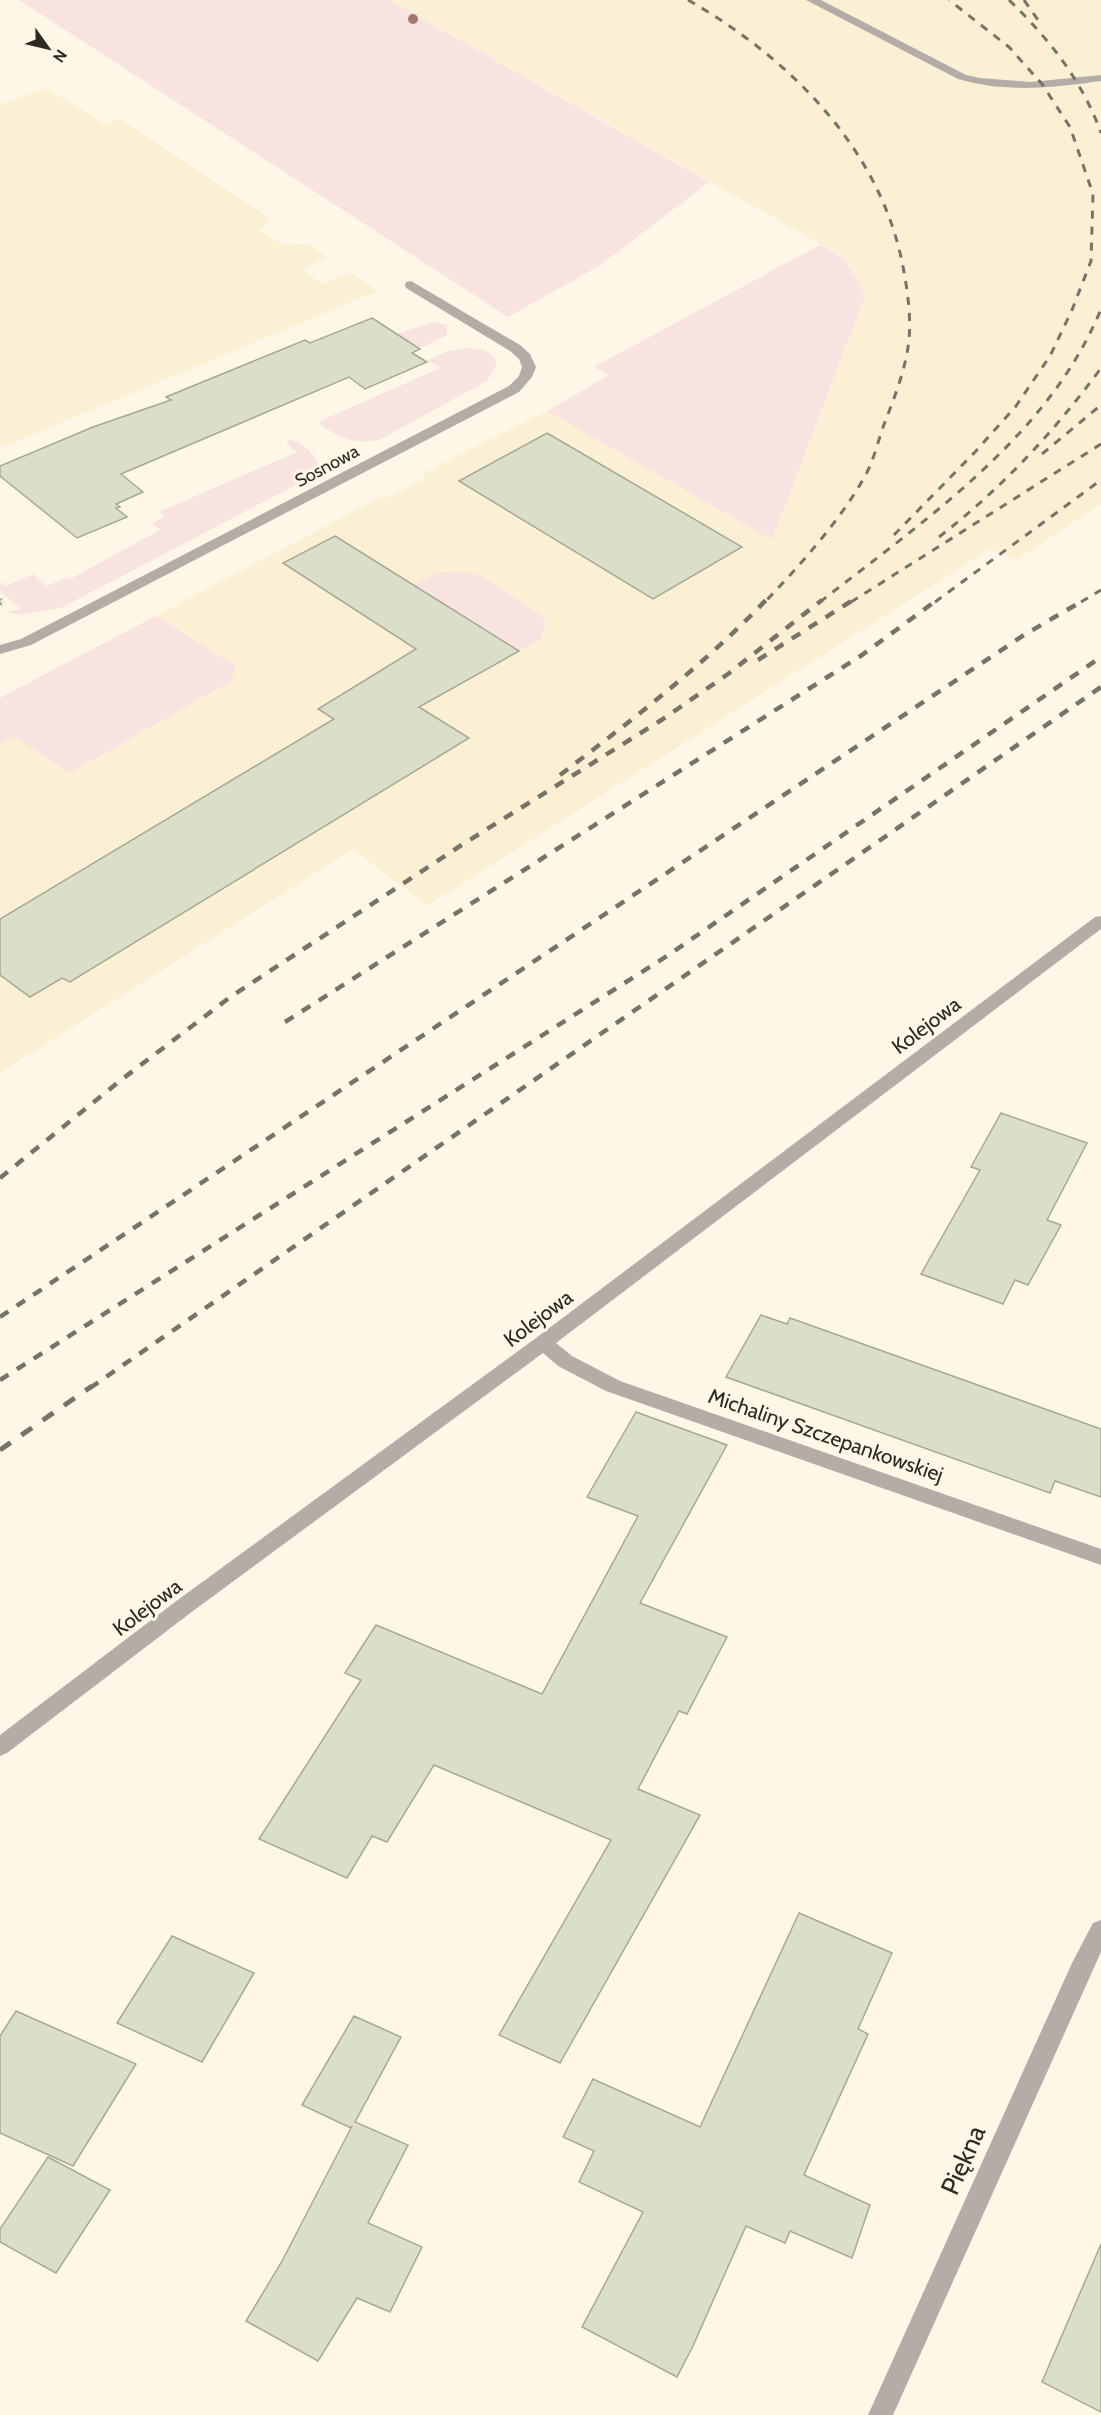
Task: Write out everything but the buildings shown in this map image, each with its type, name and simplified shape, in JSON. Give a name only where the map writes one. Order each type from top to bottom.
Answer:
[{"type":"street","points":[[812,0],[974,81],[1015,86],[1101,78]]},
{"type":"street","name":"Sosnowa","points":[[0,650],[27,642],[284,509],[514,388],[525,377],[529,367],[525,357],[514,348],[411,285]]},
{"type":"street","name":"Kolejowa","points":[[0,1747],[182,1608],[543,1344],[1101,921]]},
{"type":"street","name":"Michaliny Szczepankowskiej","points":[[543,1344],[565,1361],[613,1386],[1101,1557]]},
{"type":"street","name":"Piękna","points":[[880,2415],[1080,1970],[1101,1930]]},
{"type":"shaded area","points":[[19,0],[389,0],[709,182],[599,266],[508,317]]},
{"type":"shaded area","points":[[389,0],[1101,0],[1101,504],[1017,560],[990,549],[427,906],[353,849],[0,1073],[0,698],[381,497],[390,497],[426,478],[422,474],[547,411],[772,540],[865,296],[845,258]]},
{"type":"shaded area","points":[[47,88],[105,124],[120,119],[269,218],[260,231],[283,245],[309,244],[327,257],[302,269],[322,284],[351,273],[378,291],[0,448],[0,104]]},
{"type":"shaded area","points":[[820,245],[845,259],[865,296],[772,540],[547,411],[609,375],[594,367]]},
{"type":"shaded area","points":[[433,322],[447,325],[447,335],[419,349],[397,334]]},
{"type":"shaded area","points":[[467,348],[485,351],[495,359],[497,363],[487,381],[379,440],[346,439],[318,422],[440,368],[428,360],[446,352]]},
{"type":"shaded area","points":[[289,440],[304,446],[318,462],[320,467],[311,477],[61,608],[21,615],[7,612],[21,609],[0,591],[0,582],[5,586],[33,574],[47,586],[72,578],[160,530],[152,523],[164,517],[159,512],[297,452],[287,443]]},
{"type":"shaded area","points":[[456,571],[481,576],[541,616],[546,623],[540,640],[519,651],[414,585],[438,573]]},
{"type":"shaded area","points":[[156,616],[236,666],[231,681],[70,773],[14,737],[0,745],[0,698]]},
{"type":"railway","points":[[688,0],[762,50],[796,80],[827,113],[854,148],[876,187],[893,228],[908,297],[910,332],[905,361],[867,471],[831,527],[765,602]]},
{"type":"railway","points":[[894,535],[976,451],[1016,406],[1050,356],[1072,310],[1091,261],[1093,194],[1070,127],[1042,84],[1009,47],[949,0]]},
{"type":"railway","points":[[1009,0],[1038,30],[1063,61],[1084,95],[1101,133]]},
{"type":"railway","points":[[1024,0],[1038,20]]},
{"type":"railway","points":[[820,602],[941,507],[1017,436],[1050,397],[1078,355],[1101,309]]},
{"type":"railway","points":[[939,537],[1006,479],[1065,415],[1101,368]]},
{"type":"railway","points":[[1042,454],[1101,405]]},
{"type":"railway","points":[[851,602],[1101,444]]},
{"type":"railway","points":[[935,602],[1101,480]]},
{"type":"railway","points":[[1081,602],[1101,590]]},
{"type":"railway","points":[[560,775],[693,669],[766,600]]},
{"type":"railway","points":[[0,1178],[121,1080],[229,998],[460,846],[663,719],[728,674],[822,600]]},
{"type":"railway","points":[[758,660],[853,600]]},
{"type":"railway","points":[[285,1022],[862,655],[937,600]]},
{"type":"railway","points":[[0,1317],[1024,635],[1084,600]]},
{"type":"railway","points":[[0,1380],[667,956],[1101,657]]},
{"type":"railway","points":[[90,1388],[1101,687]]},
{"type":"railway","points":[[0,1450],[92,1386]]}]
